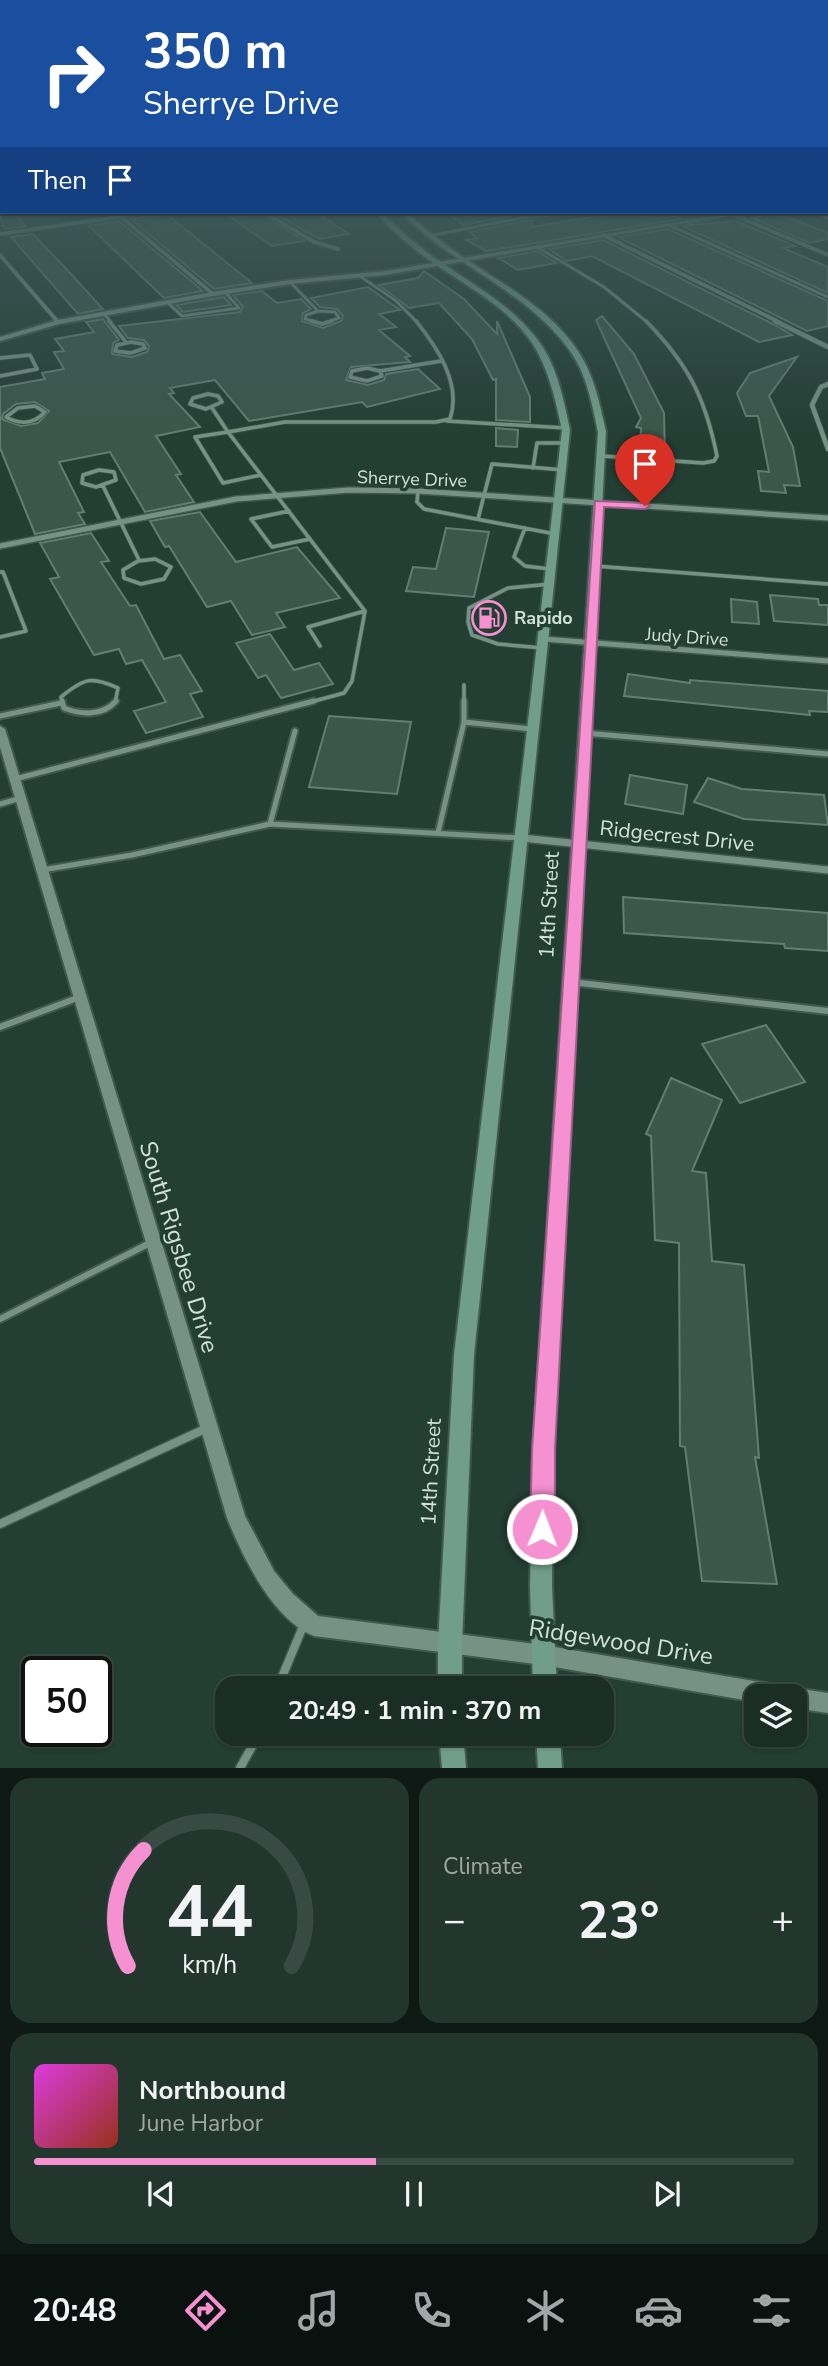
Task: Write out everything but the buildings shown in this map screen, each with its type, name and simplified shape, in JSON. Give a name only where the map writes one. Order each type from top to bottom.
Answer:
[{"type":"main road","name":"14th Street","points":[[450,1676],[464,1355],[566,443],[566,428],[555,378],[530,335],[495,301],[456,274]]},
{"type":"main road","name":"14th Street","points":[[486,274],[535,307],[575,352],[598,407],[602,456],[543,1450],[544,1676]]},
{"type":"main road","points":[[453,1746],[454,1768]]},
{"type":"main road","points":[[549,1746],[550,1768]]},
{"type":"street","points":[[17,274],[58,322]]},
{"type":"street","points":[[189,274],[213,294]]},
{"type":"street","points":[[0,339],[58,322],[213,294],[290,282],[383,274]]},
{"type":"street","points":[[680,274],[828,347]]},
{"type":"street","points":[[828,384],[821,387],[812,405],[828,450]]},
{"type":"street","name":"Sherrye Drive","points":[[0,546],[120,521],[276,494],[349,490],[418,491],[828,518]]},
{"type":"street","name":"Judy Drive","points":[[544,644],[591,644],[828,661]]},
{"type":"street","name":"South Rigsbee Drive","points":[[0,729],[236,1518],[260,1570],[285,1604],[314,1626],[450,1644]]},
{"type":"street","name":"Ridgecrest Drive","points":[[522,838],[828,870]]},
{"type":"street","name":"Ridgewood Drive","points":[[450,1644],[543,1655],[744,1689]]},
{"type":"street","points":[[807,1700],[828,1703]]},
{"type":"lane","points":[[585,274],[621,298],[658,332],[695,381],[709,418],[717,456],[713,461],[703,463],[602,456]]},
{"type":"lane","points":[[776,274],[828,297]]},
{"type":"lane","points":[[361,277],[407,311],[441,361],[456,390],[455,412],[450,419],[444,421]]},
{"type":"lane","points":[[290,282],[318,311],[335,312],[339,318],[321,324],[305,319],[306,315],[318,311]]},
{"type":"lane","points":[[167,303],[182,316],[239,308],[225,292]]},
{"type":"lane","points":[[104,314],[126,342],[139,343],[145,348],[131,354],[114,351],[117,345],[126,342]]},
{"type":"lane","points":[[0,358],[30,355],[37,369],[0,376]]},
{"type":"lane","points":[[380,371],[380,378],[372,381],[356,380],[349,375],[361,368],[380,371],[441,361]]},
{"type":"lane","points":[[203,395],[221,398],[220,405],[212,408],[196,408],[189,402],[203,395]]},
{"type":"lane","points":[[0,418],[6,417],[18,422],[31,421],[42,417],[45,412],[40,407],[23,407],[13,410],[6,417]]},
{"type":"lane","points":[[15,779],[344,693],[352,681],[365,611],[212,408]]},
{"type":"lane","points":[[261,475],[223,483],[194,438],[285,422],[444,421],[566,428]]},
{"type":"lane","points":[[533,468],[537,443],[566,443]]},
{"type":"lane","points":[[478,519],[492,464],[564,470]]},
{"type":"lane","points":[[99,470],[116,474],[116,480],[103,486],[85,485],[80,478],[99,470]]},
{"type":"lane","points":[[103,486],[139,560]]},
{"type":"lane","points":[[418,491],[417,502],[424,509],[556,534]]},
{"type":"lane","points":[[289,511],[251,519],[272,547],[310,539]]},
{"type":"lane","points":[[525,528],[514,557],[525,566],[553,569]]},
{"type":"lane","points":[[139,560],[163,560],[168,563],[171,571],[157,582],[141,584],[128,581],[123,570],[139,560]]},
{"type":"lane","points":[[595,566],[828,584]]},
{"type":"lane","points":[[0,572],[3,572],[26,631],[0,637]]},
{"type":"lane","points":[[544,644],[500,646],[472,635],[467,622],[470,608],[499,590],[517,583],[551,584]]},
{"type":"lane","points":[[320,646],[308,627],[365,611]]},
{"type":"lane","points":[[88,680],[113,684],[120,693],[106,709],[88,714],[70,711],[61,703],[61,697],[71,686],[88,680]]},
{"type":"lane","points":[[438,833],[464,722],[464,685]]},
{"type":"lane","points":[[0,716],[61,703]]},
{"type":"lane","points":[[464,722],[534,729]]},
{"type":"lane","points":[[270,824],[295,732]]},
{"type":"lane","points":[[585,733],[828,754]]},
{"type":"lane","points":[[0,804],[21,798]]},
{"type":"lane","points":[[42,870],[132,855],[270,824],[522,838]]},
{"type":"lane","points":[[571,982],[828,1011]]},
{"type":"lane","points":[[0,1027],[80,997]]},
{"type":"lane","points":[[0,1319],[154,1242]]},
{"type":"lane","points":[[0,1524],[210,1426]]},
{"type":"lane","points":[[282,1676],[306,1619]]},
{"type":"lane","points":[[240,1768],[252,1746]]},
{"type":"place","name":"Rapido","points":[[489,618]]},
{"type":"route","points":[[542,1529],[543,1450],[599,503],[645,506]]}]
